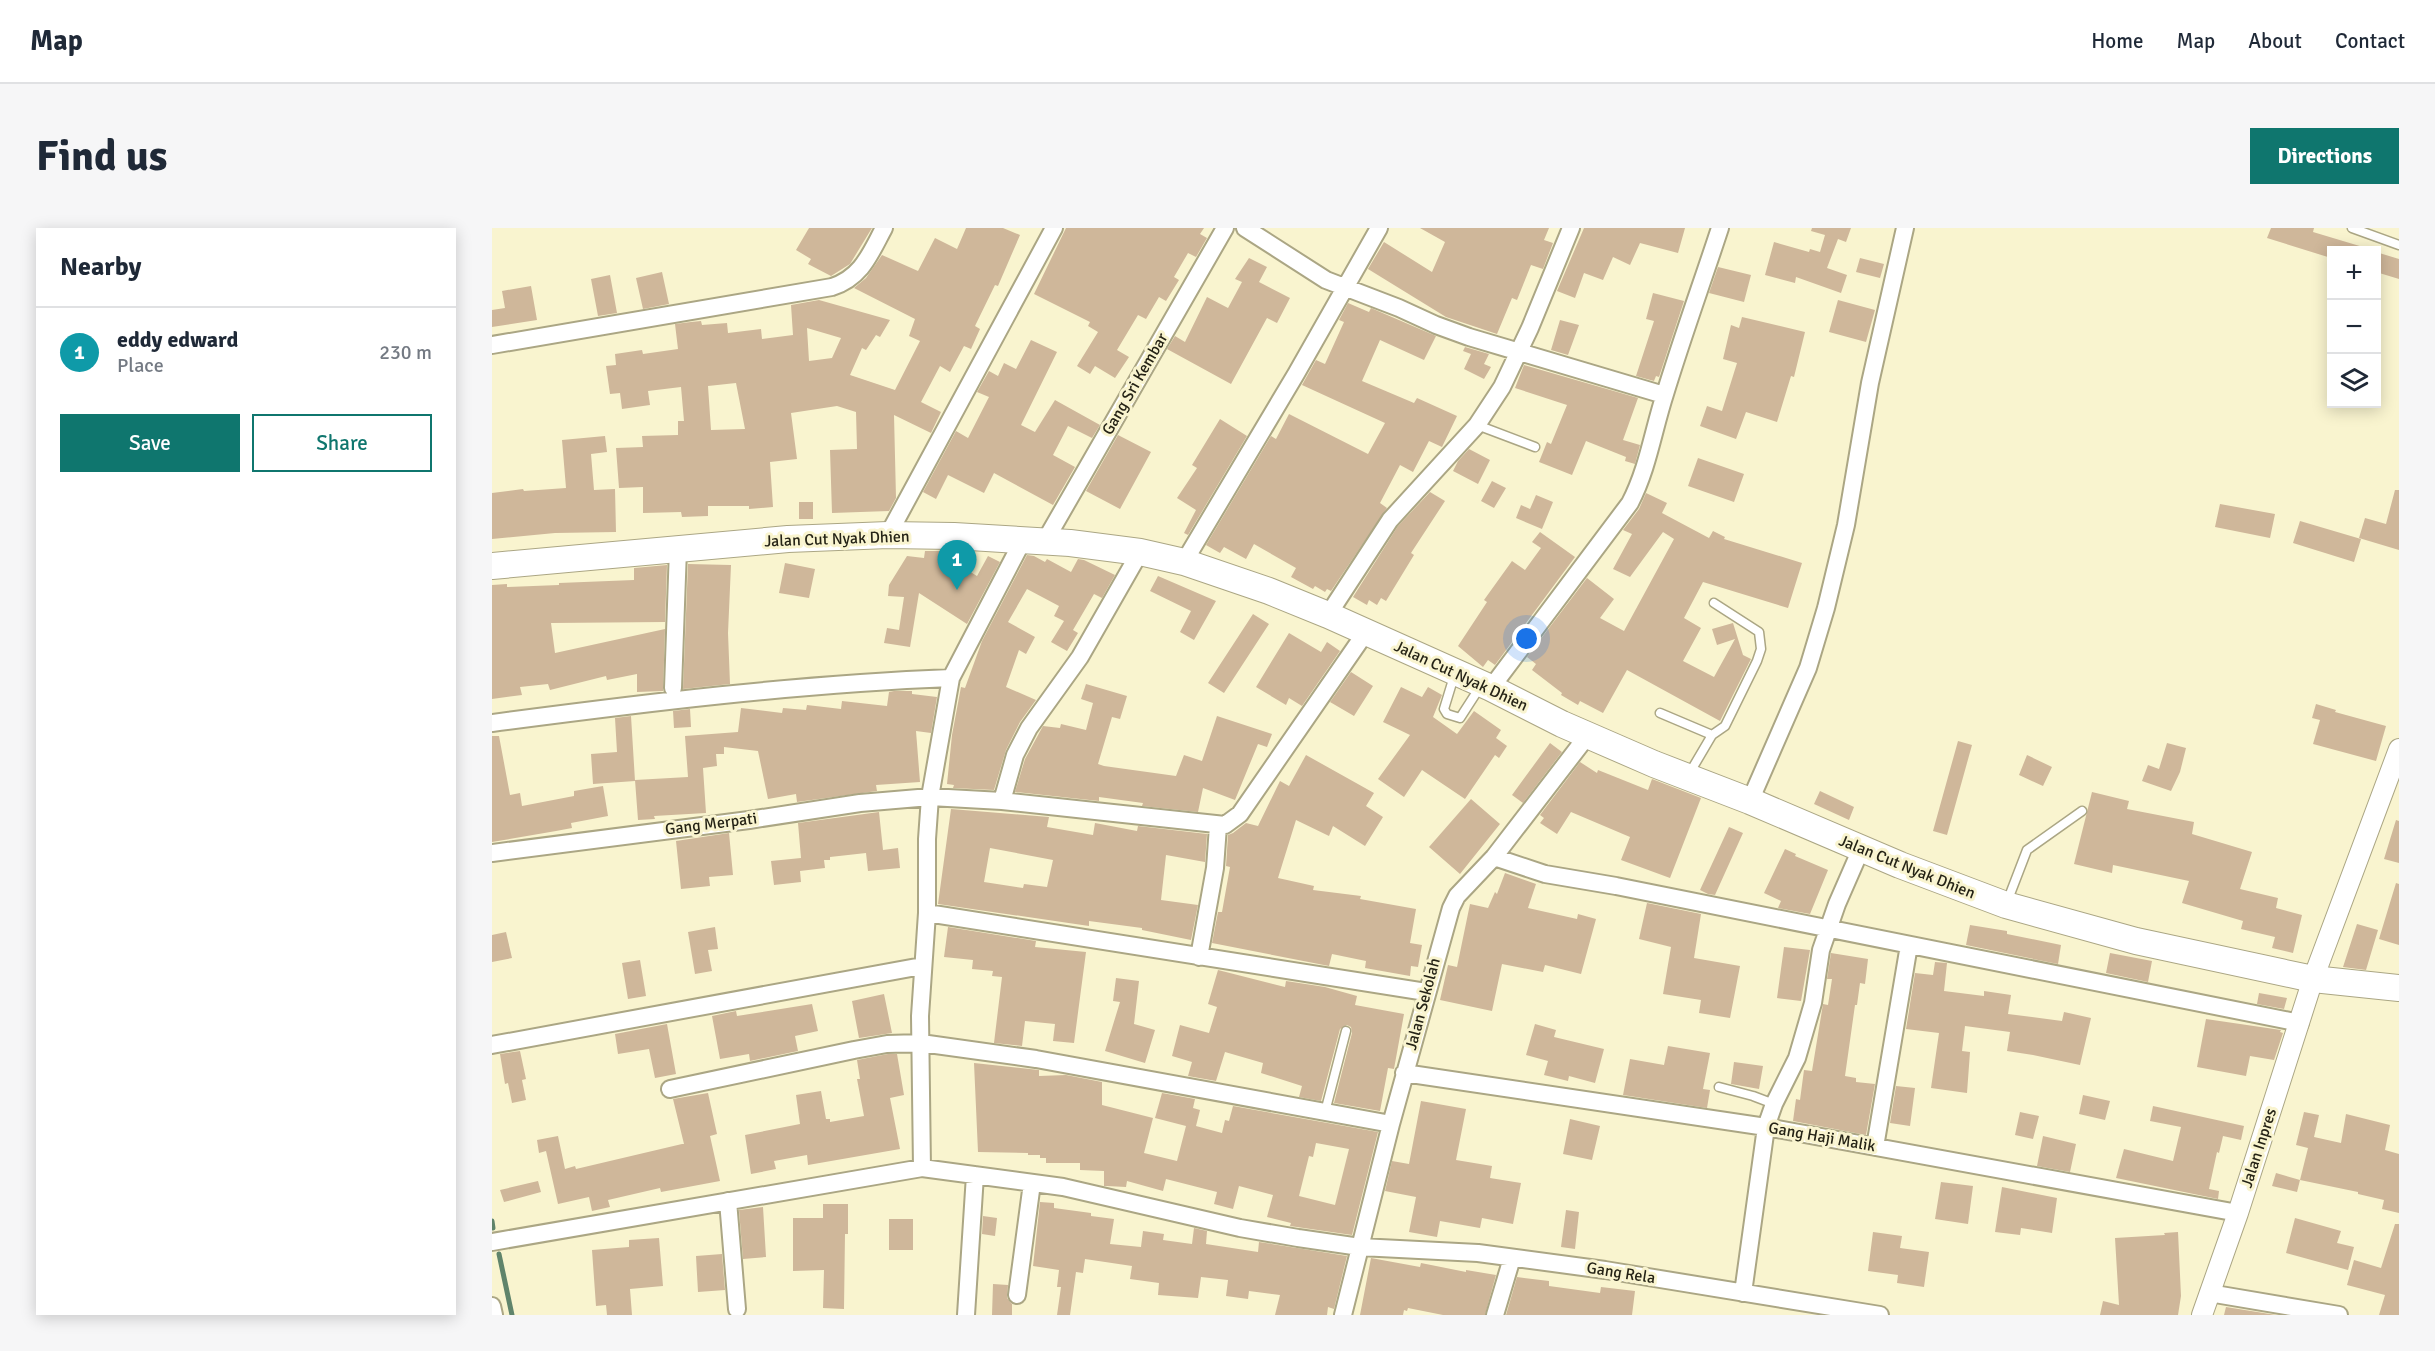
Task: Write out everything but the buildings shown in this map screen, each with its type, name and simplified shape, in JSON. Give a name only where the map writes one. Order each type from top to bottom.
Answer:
[{"type":"main road","name":"Jalan Cut Nyak Dhien","points":[[492,566],[788,539],[888,535],[1034,540],[1140,552],[1184,562],[1269,591],[1328,615],[1588,735],[1944,883],[2006,905],[2136,941],[2313,979],[2399,988]]},
{"type":"street","points":[[492,345],[843,284],[858,272],[884,228]]},
{"type":"street","points":[[888,535],[1054,228]]},
{"type":"street","name":"Gang Sri Kembar","points":[[922,1168],[922,966],[927,914],[927,839],[930,797],[951,678],[1225,228]]},
{"type":"street","points":[[1245,228],[1326,280],[1469,337],[1664,395]]},
{"type":"street","points":[[1184,562],[1296,374],[1379,228]]},
{"type":"street","points":[[1328,615],[1390,520],[1477,424],[1502,387],[1571,228]]},
{"type":"street","points":[[1486,687],[1630,503],[1644,473],[1664,395],[1720,228]]},
{"type":"street","points":[[1749,801],[1808,668],[1826,608],[1846,525],[1870,383],[1905,228]]},
{"type":"street","points":[[673,687],[678,549]]},
{"type":"street","points":[[1002,801],[1015,755],[1029,728],[1080,657],[1140,552]]},
{"type":"street","points":[[1199,957],[1215,868],[1218,826],[1230,823],[1240,814],[1366,632]]},
{"type":"street","points":[[492,723],[584,710],[853,682],[951,678]]},
{"type":"street","name":"Jalan Sekolah","points":[[1344,1315],[1390,1124],[1450,908],[1464,888],[1494,857],[1588,735]]},
{"type":"street","name":"Jalan Inpres","points":[[2202,1315],[2238,1213],[2313,979],[2399,749]]},
{"type":"street","name":"Gang Merpati","points":[[492,853],[749,820],[860,803],[930,797],[1002,801],[1165,817],[1218,826]]},
{"type":"street","points":[[1743,1293],[1766,1127],[1774,1104],[1797,1058],[1813,1003],[1821,950],[1861,849]]},
{"type":"street","points":[[1494,857],[1545,874],[2300,1023]]},
{"type":"street","points":[[927,914],[1426,992]]},
{"type":"street","points":[[1875,1147],[1909,945]]},
{"type":"street","points":[[492,1045],[922,966]]},
{"type":"street","points":[[670,1089],[854,1050],[887,1044],[921,1043],[1036,1059],[1390,1124]]},
{"type":"street","name":"Gang Haji Malik","points":[[1404,1073],[1766,1127],[2238,1213]]},
{"type":"street","name":"Gang Rela","points":[[492,1242],[922,1168],[1063,1187],[1240,1228],[1360,1247],[1478,1253],[1605,1270],[1880,1315]]},
{"type":"street","points":[[966,1315],[975,1175]]},
{"type":"street","points":[[1017,1295],[1032,1183]]},
{"type":"street","points":[[728,1201],[737,1309]]},
{"type":"street","points":[[1495,1315],[1512,1258]]},
{"type":"street","points":[[2209,1293],[2339,1315]]},
{"type":"street","points":[[492,1306],[494,1315]]},
{"type":"lane","points":[[2352,228],[2399,245]]},
{"type":"lane","points":[[1477,424],[1535,447]]},
{"type":"lane","points":[[1687,777],[1712,735],[1725,726],[1757,661],[1762,641],[1759,633],[1752,627],[1714,603]]},
{"type":"lane","points":[[1455,673],[1444,709],[1447,714],[1458,719],[1486,687]]},
{"type":"lane","points":[[1660,713],[1712,735]]},
{"type":"lane","points":[[2006,905],[2027,850],[2082,811]]},
{"type":"lane","points":[[1325,1112],[1346,1031]]},
{"type":"lane","points":[[1719,1087],[1774,1104]]},
{"type":"waterway","points":[[492,1221],[493,1228]]},
{"type":"waterway","points":[[499,1254],[512,1315]]},
{"type":"place","name":"eddy edward","points":[[957,590]]}]
